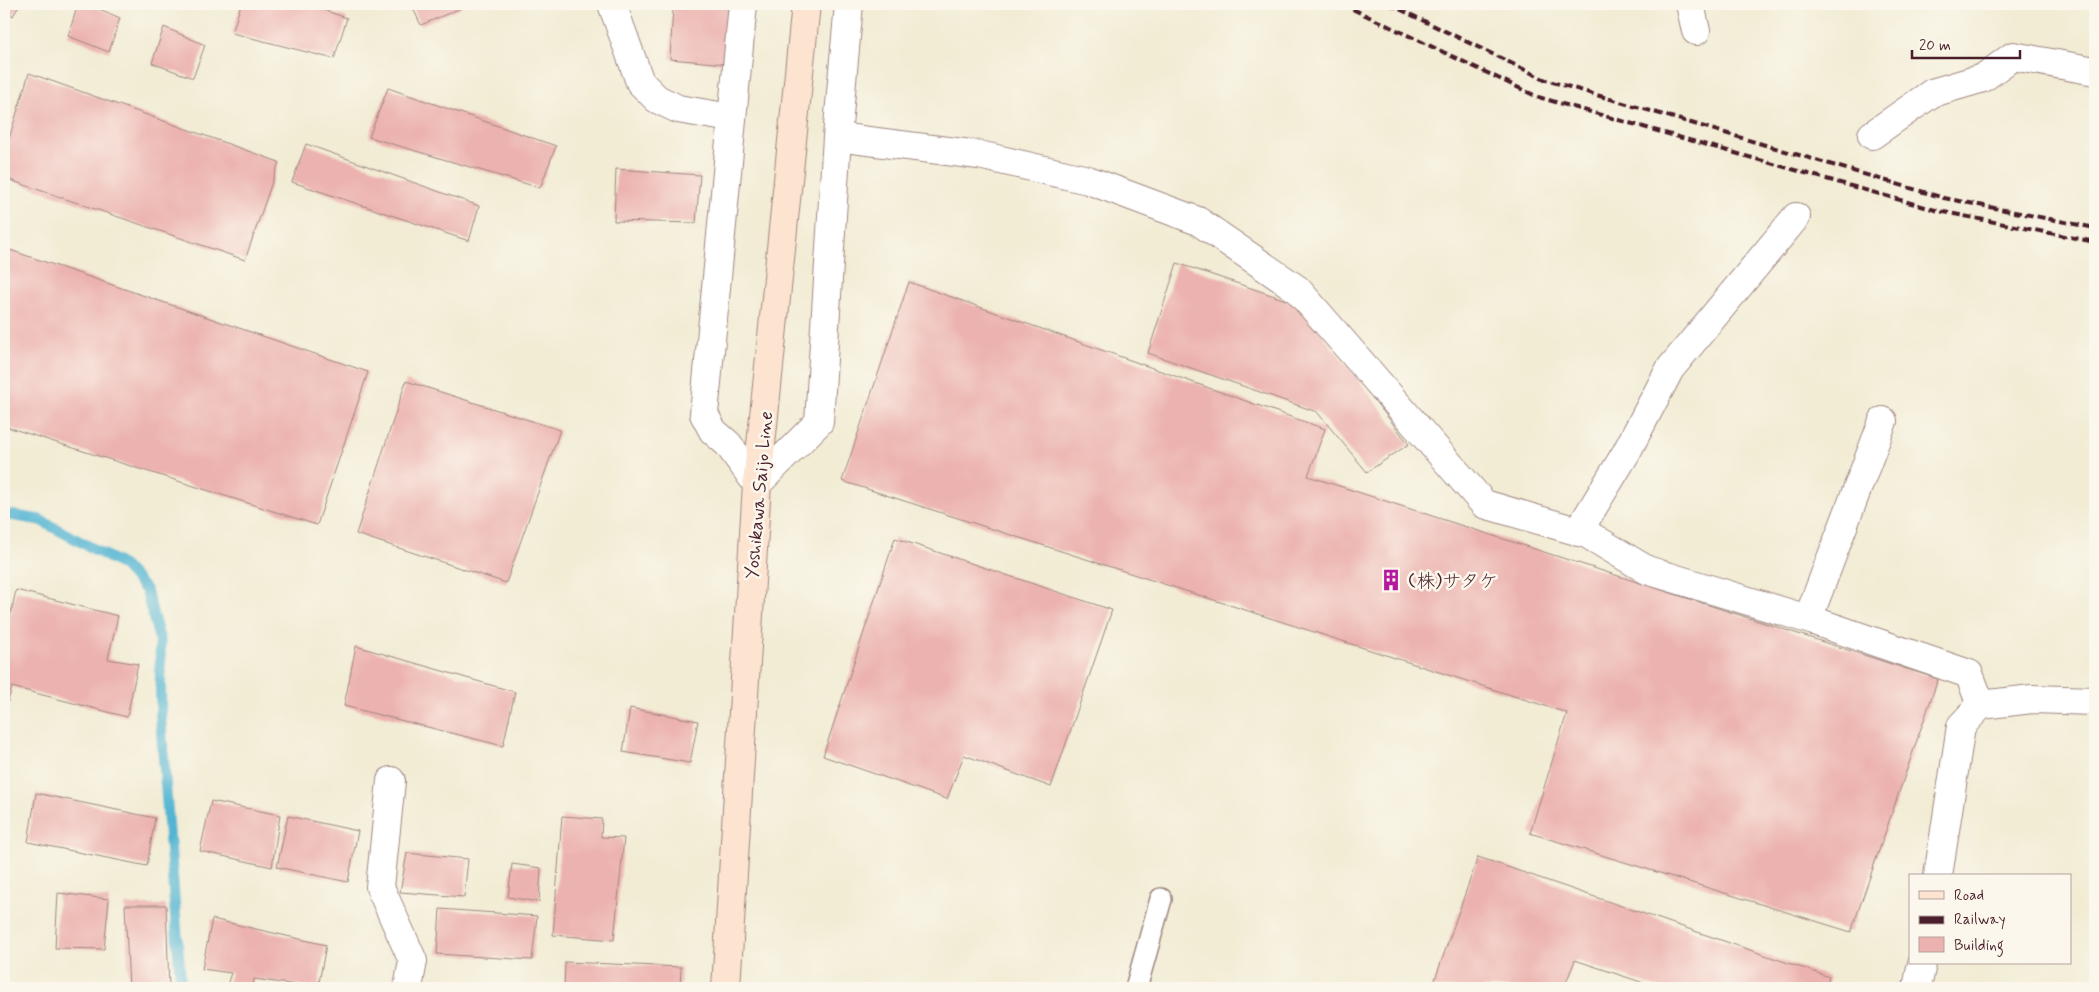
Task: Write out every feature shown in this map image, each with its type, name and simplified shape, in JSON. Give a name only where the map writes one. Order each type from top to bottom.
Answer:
[{"type":"main road","name":"Yoshikawa Saijo Line","points":[[726,988],[757,484],[806,4]]},
{"type":"street","points":[[612,4],[640,82],[657,99],[678,109],[731,118]]},
{"type":"street","points":[[743,4],[704,414],[713,431],[728,444],[757,484],[819,422],[837,137],[850,4]]},
{"type":"street","points":[[1690,4],[1696,32]]},
{"type":"street","points":[[1872,135],[1932,93],[1983,78],[2014,56],[2095,71]]},
{"type":"street","points":[[837,137],[979,155],[1088,180],[1198,221],[1297,289],[1484,504],[1587,534],[1647,570],[1808,619],[1969,674],[1982,705]]},
{"type":"street","points":[[1578,532],[1626,453],[1670,369],[1796,217]]},
{"type":"street","points":[[1808,619],[1883,421]]},
{"type":"street","points":[[1938,874],[1961,726],[1982,705],[2032,699],[2095,701]]},
{"type":"street","points":[[391,781],[380,887],[413,961],[408,988]]},
{"type":"street","points":[[1917,988],[1922,964]]},
{"type":"lane","points":[[1136,988],[1161,899]]},
{"type":"building","points":[[4,4],[20,4],[13,16],[4,10]]},
{"type":"building","points":[[78,4],[88,4],[120,18],[109,52],[68,36]]},
{"type":"building","points":[[241,4],[305,4],[347,18],[334,59],[232,33]]},
{"type":"building","points":[[411,4],[460,4],[461,8],[421,25]]},
{"type":"building","points":[[639,4],[728,4],[726,64],[670,59],[673,7]]},
{"type":"building","points":[[164,27],[205,45],[193,78],[152,63]]},
{"type":"building","points":[[29,73],[279,162],[245,260],[4,178],[4,155]]},
{"type":"building","points":[[388,88],[556,146],[540,188],[369,137]]},
{"type":"building","points":[[306,144],[479,206],[469,241],[292,182]]},
{"type":"building","points":[[616,169],[700,175],[696,223],[614,221]]},
{"type":"building","points":[[4,248],[368,372],[317,525],[4,426]]},
{"type":"building","points":[[1177,263],[1298,304],[1409,444],[1367,472],[1317,412],[1148,353]]},
{"type":"building","name":"(株)サタケ","points":[[909,282],[1325,429],[1308,476],[1938,679],[1851,932],[1530,833],[1567,713],[842,481]]},
{"type":"building","points":[[406,381],[560,430],[506,583],[356,534]]},
{"type":"building","points":[[895,538],[1112,610],[1051,787],[964,755],[947,799],[823,756]]},
{"type":"building","points":[[16,590],[118,616],[108,659],[138,664],[127,717],[12,687],[6,708],[4,708],[4,645]]},
{"type":"building","points":[[356,646],[515,692],[503,746],[344,706]]},
{"type":"building","points":[[630,708],[698,721],[690,763],[623,752]]},
{"type":"building","points":[[36,793],[155,818],[147,866],[28,842]]},
{"type":"building","points":[[211,801],[280,815],[272,867],[200,851]]},
{"type":"building","points":[[288,816],[358,831],[348,882],[277,867]]},
{"type":"building","points":[[562,816],[602,819],[601,837],[624,838],[614,940],[553,935]]},
{"type":"building","points":[[407,853],[468,859],[464,897],[400,892]]},
{"type":"building","points":[[1478,857],[1829,977],[1825,988],[1659,988],[1575,960],[1564,988],[1432,988]]},
{"type":"building","points":[[512,864],[541,868],[539,902],[508,897]]},
{"type":"building","points":[[58,893],[109,899],[104,949],[55,948]]},
{"type":"building","points":[[125,905],[166,905],[169,987],[129,988]]},
{"type":"building","points":[[440,909],[537,916],[532,960],[437,954]]},
{"type":"building","points":[[212,919],[326,945],[318,988],[254,979],[252,988],[226,988],[231,973],[202,969]]},
{"type":"building","points":[[565,962],[681,967],[680,988],[564,988]]},
{"type":"waterway","points":[[4,514],[40,520],[124,566],[146,590],[160,641],[161,725],[181,988]]},
{"type":"railway","points":[[1342,4],[1538,97],[1939,211],[2095,242]]},
{"type":"railway","points":[[1389,4],[1546,80],[1944,198],[2095,228]]},
{"type":"place","name":"(株)サタケ","points":[[1391,580]]}]
